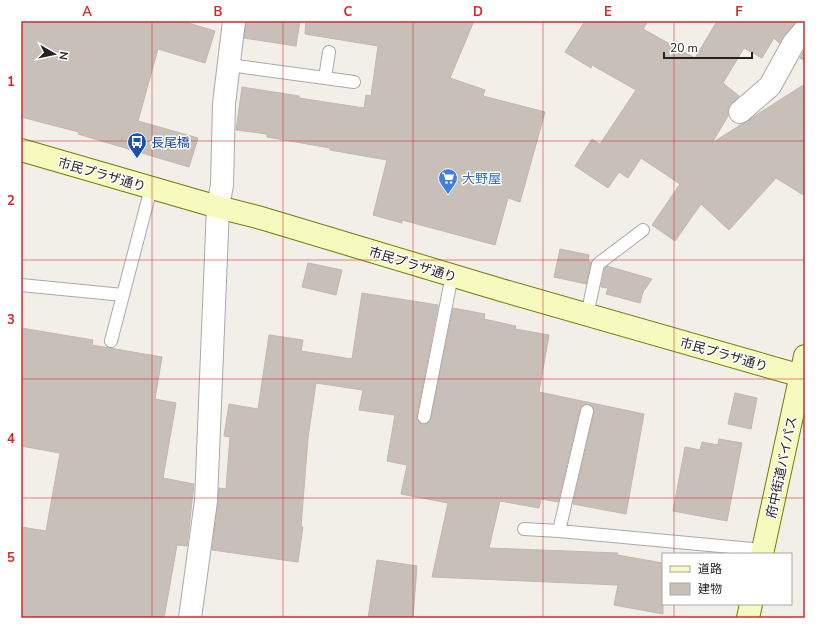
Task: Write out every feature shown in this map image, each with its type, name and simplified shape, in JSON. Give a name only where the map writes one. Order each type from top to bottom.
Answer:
[{"type":"street","points":[[190,618],[206,501],[218,207],[222,185],[224,104],[234,21]]},
{"type":"street","points":[[740,112],[770,86],[793,44],[805,30]]},
{"type":"street","name":"市民プラザ通り","points":[[21,150],[261,218],[587,314],[804,370]]},
{"type":"street","name":"府中街道バイパス","points":[[763,552],[804,370]]},
{"type":"street","points":[[748,618],[752,605]]},
{"type":"lane","points":[[325,78],[329,52]]},
{"type":"lane","points":[[229,65],[354,82]]},
{"type":"lane","points":[[111,341],[152,188]]},
{"type":"lane","points":[[587,314],[598,264],[643,230]]},
{"type":"lane","points":[[424,417],[452,275]]},
{"type":"lane","points":[[21,285],[123,295]]},
{"type":"lane","points":[[559,531],[587,411]]},
{"type":"lane","points":[[524,529],[559,531],[763,552]]},
{"type":"building","points":[[21,21],[182,21],[215,31],[205,63],[158,49],[138,121],[198,138],[189,167],[78,134],[79,132],[21,117]]},
{"type":"building","points":[[246,21],[300,21],[296,46],[244,38]]},
{"type":"building","points":[[306,21],[474,21],[450,78],[485,90],[483,96],[545,112],[520,202],[508,198],[495,245],[402,220],[402,223],[373,215],[387,160],[267,137],[267,134],[236,130],[242,87],[364,108],[366,95],[371,96],[378,46],[305,34]]},
{"type":"building","points":[[585,21],[648,21],[643,29],[695,58],[717,21],[797,21],[779,43],[774,38],[762,58],[744,48],[723,83],[739,96],[728,108],[728,116],[712,143],[805,84],[805,196],[776,178],[729,230],[701,204],[675,241],[652,225],[680,184],[641,158],[628,178],[619,172],[608,188],[575,166],[592,139],[600,144],[636,90],[592,65],[591,68],[565,52]]},
{"type":"building","points":[[805,49],[805,61],[800,58]]},
{"type":"building","points":[[560,249],[589,255],[588,261],[591,262],[586,284],[554,277]]},
{"type":"building","points":[[308,263],[342,270],[336,295],[302,287]]},
{"type":"building","points":[[607,266],[652,279],[643,292],[640,303],[606,294],[608,288],[601,287],[605,268]]},
{"type":"building","points":[[362,293],[438,305],[417,416],[417,420],[422,424],[427,424],[431,418],[453,308],[485,314],[484,319],[516,326],[515,329],[549,335],[539,392],[644,414],[626,514],[573,504],[594,413],[592,406],[585,404],[580,409],[558,502],[541,499],[539,508],[500,501],[489,548],[618,553],[617,555],[662,563],[663,614],[614,605],[618,585],[432,577],[448,503],[401,494],[407,465],[387,461],[395,415],[359,410],[363,390],[316,383],[308,438],[301,527],[303,527],[298,562],[212,550],[219,488],[226,489],[230,437],[224,436],[229,404],[258,409],[269,335],[303,340],[301,351],[352,359]]},
{"type":"building","points":[[21,328],[93,340],[92,345],[162,357],[155,399],[176,403],[163,478],[194,484],[187,546],[177,545],[164,618],[21,618],[21,527],[46,531],[60,453],[21,446]]},
{"type":"building","points":[[735,393],[757,398],[751,429],[728,424]]},
{"type":"building","points":[[719,439],[742,443],[727,521],[673,511],[685,447],[700,450],[702,442],[718,445]]},
{"type":"building","points":[[377,560],[417,566],[413,618],[368,618]]},
{"type":"place","name":"長尾橋","points":[[137,159]]},
{"type":"place","name":"大野屋","points":[[448,195]]}]
